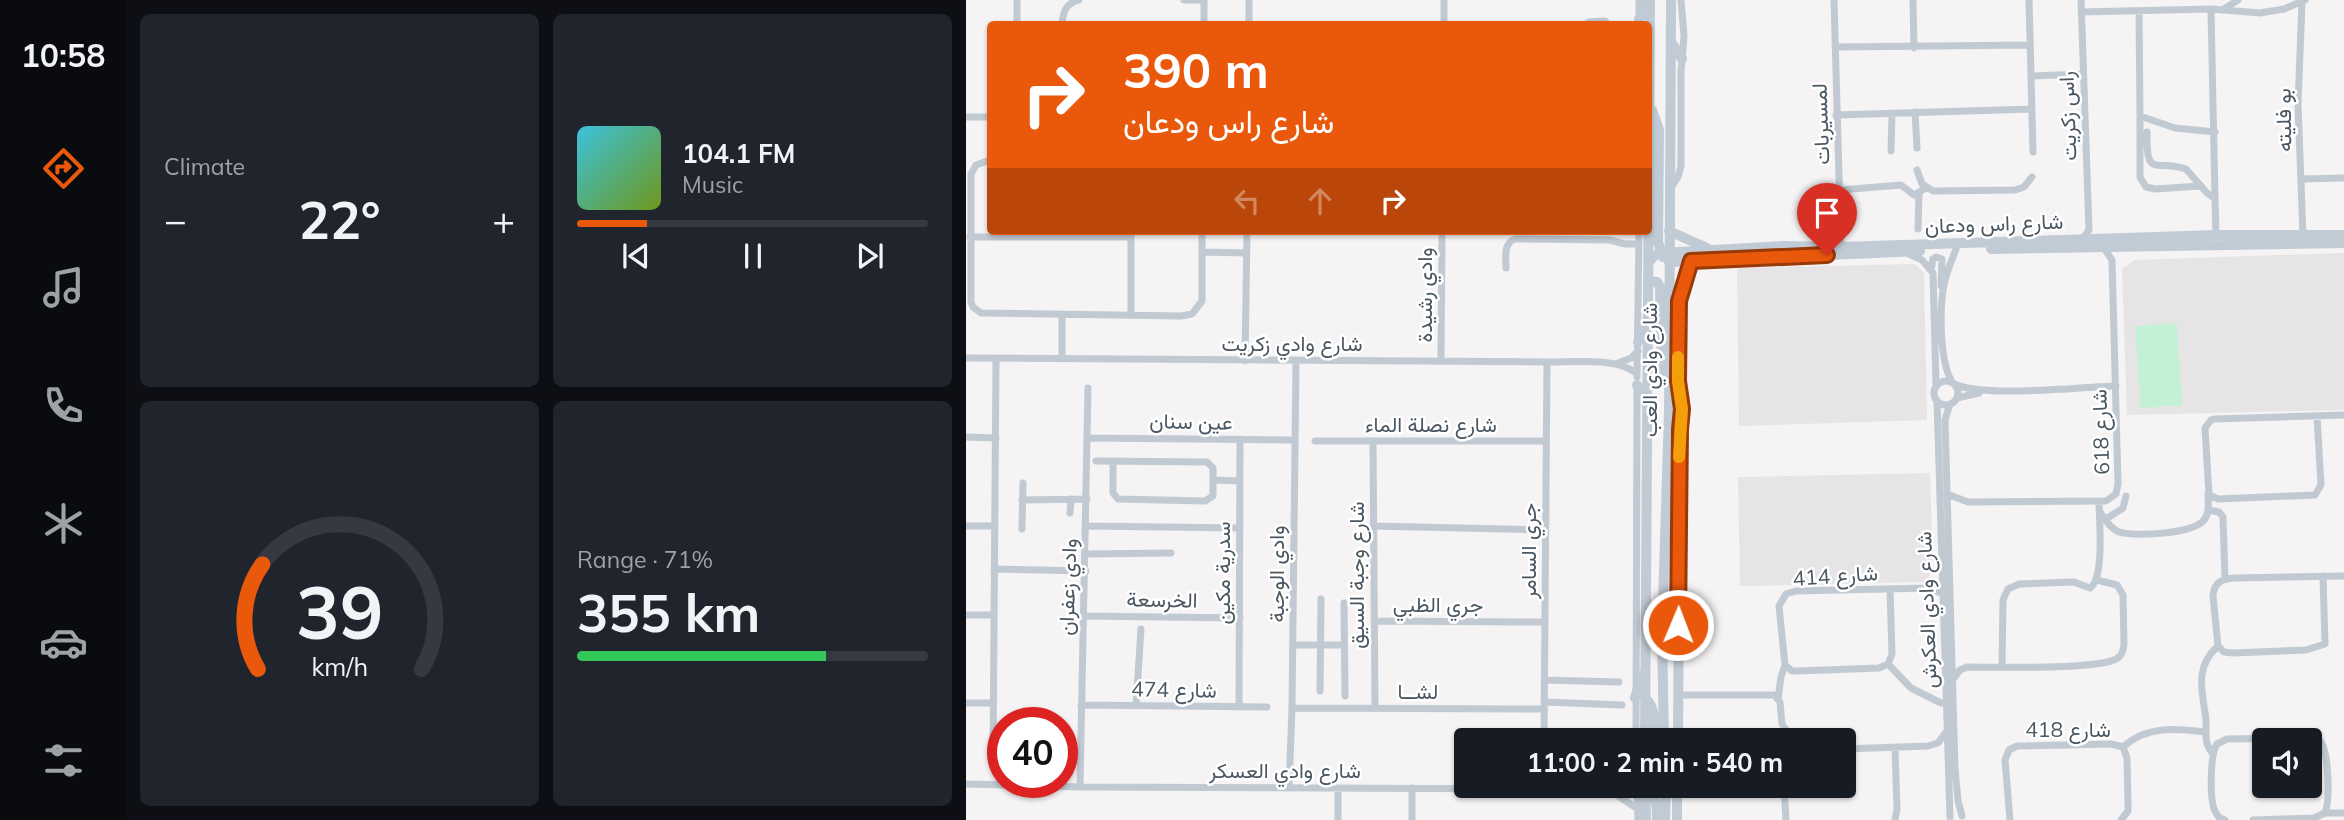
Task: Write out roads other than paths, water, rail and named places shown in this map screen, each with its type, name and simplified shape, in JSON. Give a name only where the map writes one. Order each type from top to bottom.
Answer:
[{"type":"street","points":[[1017,0],[1017,21]]},
{"type":"street","points":[[1063,21],[1065,9],[1072,2],[1079,0]]},
{"type":"street","points":[[1184,0],[1204,0],[1204,21]]},
{"type":"street","points":[[1249,0],[1249,21]]},
{"type":"street","points":[[1444,0],[1444,21]]},
{"type":"street","points":[[1639,0],[1639,21]]},
{"type":"street","points":[[1639,21],[1649,0]]},
{"type":"street","name":"شارع وادي العب","points":[[1649,0],[1649,21]]},
{"type":"street","name":"شارع وادي العب","points":[[1664,728],[1662,636],[1669,412],[1666,256],[1670,190],[1671,0]]},
{"type":"street","points":[[1670,190],[1680,170],[1684,36],[1681,0]]},
{"type":"street","name":"لمسيربات","points":[[1834,0],[1841,247]]},
{"type":"street","points":[[1913,0],[1914,48]]},
{"type":"street","points":[[2029,0],[2033,152]]},
{"type":"street","name":"راس زكريت","points":[[2081,0],[2089,230]]},
{"type":"street","points":[[2223,9],[2238,0]]},
{"type":"street","points":[[2081,12],[2223,9],[2260,13],[2304,2]]},
{"type":"street","name":"بو فليته","points":[[2302,236],[2298,104],[2304,2]]},
{"type":"street","points":[[2211,9],[2216,132],[2216,235]]},
{"type":"street","points":[[2139,11],[2140,177],[2146,187],[2155,189],[2200,186]]},
{"type":"street","points":[[1671,42],[1682,60]]},
{"type":"street","points":[[1835,47],[2030,45]]},
{"type":"street","points":[[2031,76],[2083,74]]},
{"type":"street","points":[[1681,85],[1692,85]]},
{"type":"street","points":[[1836,115],[2032,109]]},
{"type":"street","points":[[1649,262],[1654,256],[1666,256],[1658,242],[1659,130],[1652,112]]},
{"type":"street","points":[[1916,112],[1917,148]]},
{"type":"street","points":[[1891,150],[1892,113]]},
{"type":"street","points":[[2140,116],[2175,128],[2216,132]]},
{"type":"street","points":[[966,117],[987,117]]},
{"type":"street","points":[[2147,132],[2147,155],[2151,162],[2158,166],[2186,169],[2215,199]]},
{"type":"street","points":[[987,161],[976,165],[971,174],[971,302],[977,310],[987,313],[1187,316],[1196,310],[1202,301],[1202,235]]},
{"type":"street","points":[[1917,170],[1920,181],[1926,188],[1938,191],[2015,190],[2024,187],[2032,177]]},
{"type":"street","points":[[2302,179],[2344,178]]},
{"type":"street","points":[[1840,190],[1901,185],[1912,194],[1919,194],[1926,188]]},
{"type":"street","points":[[1918,229],[1919,194]]},
{"type":"street","points":[[2082,240],[2089,230],[2101,244]]},
{"type":"street","points":[[1669,231],[1714,250]]},
{"type":"street","points":[[971,237],[1078,235]]},
{"type":"street","points":[[1131,235],[1131,315]]},
{"type":"street","points":[[1245,361],[1247,235]]},
{"type":"street","name":"وادي رشيدة","points":[[1441,360],[1442,235]]},
{"type":"street","points":[[1637,728],[1640,698],[1637,380],[1639,235]]},
{"type":"street","name":"شارع وادي العب","points":[[1644,728],[1640,698],[1647,661],[1649,235]]},
{"type":"street","name":"شارع راس ودعان","points":[[1666,256],[1691,261],[2101,244],[2216,235],[2344,235]]},
{"type":"street","points":[[1506,268],[1506,247],[1515,239],[1609,240],[1639,244]]},
{"type":"street","name":"شارع راس ودعان","points":[[1666,256],[1783,246],[1841,247],[2082,240],[2119,248],[2344,243]]},
{"type":"street","name":"شارع 618","points":[[1947,514],[1954,507],[1968,502],[2099,501],[2113,498],[2118,487],[2112,260],[2110,253],[2101,244]]},
{"type":"street","points":[[2112,260],[2119,248]]},
{"type":"street","points":[[1942,298],[1945,278],[1956,249]]},
{"type":"street","points":[[1202,252],[1246,253]]},
{"type":"street","points":[[1901,252],[1917,257],[1931,269]]},
{"type":"street","points":[[1957,398],[1958,392],[1944,358],[1942,259],[1938,257],[1933,259],[1931,269],[1934,281],[1934,392],[1937,401],[1943,405],[1950,404],[1957,398],[1994,390]]},
{"type":"street","name":"شارع وادي العب","points":[[1678,728],[1682,409],[1679,390],[1679,307],[1681,287],[1691,261]]},
{"type":"street","points":[[1649,281],[1657,282],[1660,287],[1662,379],[1668,395]]},
{"type":"street","points":[[1668,289],[1679,307]]},
{"type":"street","points":[[1062,315],[1062,359]]},
{"type":"street","points":[[1638,347],[1649,319]]},
{"type":"street","name":"شارع وادي زكريت","points":[[966,358],[1617,363],[1627,361],[1638,347]]},
{"type":"street","points":[[993,707],[996,359]]},
{"type":"street","name":"وادي الوجبة","points":[[1289,788],[1296,361]]},
{"type":"street","name":"جري السامر","points":[[1544,728],[1547,362]]},
{"type":"street","name":"شارع وادي زكريت","points":[[1617,363],[1628,367],[1637,380]]},
{"type":"street","points":[[1637,380],[1648,409]]},
{"type":"street","points":[[1936,385],[1945,381],[1964,387],[1994,390],[2116,386]]},
{"type":"street","name":"وادي زعفران","points":[[1080,787],[1088,388]]},
{"type":"street","points":[[1669,412],[1679,390]]},
{"type":"street","name":"شارع وادي العكرش","points":[[1937,401],[1949,819]]},
{"type":"street","name":"شارع وادي العكرش","points":[[1950,404],[1945,420],[1951,656],[1957,793],[1965,819]]},
{"type":"street","points":[[2099,511],[2114,529],[2121,532],[2165,532],[2198,526],[2208,510],[2205,428],[2209,421],[2344,415]]},
{"type":"street","points":[[2208,494],[2216,499],[2315,495],[2321,485],[2317,416]]},
{"type":"street","points":[[966,437],[996,438]]},
{"type":"street","name":"عين سنان","points":[[1087,438],[1294,440]]},
{"type":"street","name":"سدرية مكين","points":[[1239,707],[1240,439]]},
{"type":"street","name":"شارع نصلة الماء","points":[[1315,440],[1546,441]]},
{"type":"street","name":"شارع وجبة السيق","points":[[1373,441],[1375,708]]},
{"type":"street","points":[[1096,461],[1112,461],[1207,462],[1213,466],[1213,496],[1208,501],[1121,499],[1114,493],[1112,461]]},
{"type":"street","points":[[1213,480],[1240,481]]},
{"type":"street","points":[[1022,530],[1023,483]]},
{"type":"street","name":"شارع 618","points":[[1947,494],[1968,502]]},
{"type":"street","points":[[2106,519],[2123,508],[2126,496]]},
{"type":"street","points":[[1022,499],[1087,499]]},
{"type":"street","points":[[1070,513],[1071,499]]},
{"type":"street","points":[[2001,666],[2003,600],[2008,589],[2020,584],[2071,582],[2090,588],[2097,580],[2099,501]]},
{"type":"street","points":[[2208,510],[2221,513],[2224,519],[2225,579]]},
{"type":"street","points":[[966,526],[995,526]]},
{"type":"street","points":[[1086,526],[1240,528]]},
{"type":"street","points":[[1373,526],[1545,530]]},
{"type":"street","points":[[1086,554],[1171,553]]},
{"type":"street","points":[[995,569],[1086,571]]},
{"type":"street","points":[[2323,576],[2326,640],[2322,646],[2306,650],[2232,653],[2224,652],[2218,646],[2213,592],[2217,583],[2225,579],[2323,576],[2344,576]]},
{"type":"street","points":[[1928,587],[1942,577]]},
{"type":"street","points":[[1952,680],[1960,670],[1968,667],[2097,664],[2117,658],[2123,653],[2124,645],[2122,591],[2113,583],[2097,580]]},
{"type":"street","name":"شارع 414","points":[[1785,665],[1779,606],[1786,593],[1928,587],[1943,594]]},
{"type":"street","name":"شارع 414","points":[[1888,664],[1892,654],[1890,589]]},
{"type":"street","points":[[1320,691],[1321,599]]},
{"type":"street","points":[[1344,603],[1345,696]]},
{"type":"street","points":[[1662,636],[1678,610]]},
{"type":"street","points":[[966,615],[994,615]]},
{"type":"street","name":"الخرسعة","points":[[1084,616],[1240,618]]},
{"type":"street","name":"جري الظبي","points":[[1374,621],[1545,622]]},
{"type":"street","points":[[1136,706],[1141,629]]},
{"type":"street","points":[[1293,645],[1343,645]]},
{"type":"street","points":[[2218,646],[2203,668],[2201,690],[2206,720],[2206,742],[2212,753],[2213,808],[2219,817],[2225,820]]},
{"type":"street","points":[[1951,656],[1968,667]]},
{"type":"street","points":[[1785,728],[1778,699],[1785,665],[1792,671],[1798,671],[1879,668],[1888,664],[1895,675],[1911,688],[1941,703]]},
{"type":"street","points":[[1544,680],[1619,682]]},
{"type":"street","points":[[1678,695],[1771,694],[1778,699]]},
{"type":"street","points":[[1640,698],[1649,701],[1653,710],[1654,728]]},
{"type":"street","points":[[966,703],[993,703]]},
{"type":"street","name":"شارع 474","points":[[1081,705],[1267,707]]},
{"type":"street","name":"لشــا","points":[[1292,708],[1622,705]]},
{"type":"street","points":[[2123,747],[2138,735],[2147,732],[2176,729],[2205,732]]},
{"type":"street","points":[[1856,749],[1938,743],[1947,730]]},
{"type":"street","points":[[2212,753],[2217,744],[2227,739],[2319,740],[2326,751],[2328,803],[2325,813]]},
{"type":"street","name":"شارع 418","points":[[2010,820],[2005,760],[2013,748],[2112,744],[2123,747],[2127,758],[2129,805],[2121,820]]},
{"type":"street","points":[[1923,746],[1947,756]]},
{"type":"street","points":[[1895,748],[1895,820]]},
{"type":"street","name":"شارع وادي العسكر","points":[[968,785],[1454,788]]},
{"type":"street","points":[[1338,788],[1338,820]]},
{"type":"street","points":[[1412,788],[1412,820]]},
{"type":"street","points":[[1621,798],[1638,809]]},
{"type":"street","points":[[1638,820],[1642,798]]},
{"type":"street","points":[[1645,798],[1646,820]]},
{"type":"street","points":[[1652,798],[1656,803],[1657,820]]},
{"type":"street","points":[[1665,820],[1666,798]]},
{"type":"street","points":[[1677,798],[1677,820]]},
{"type":"street","points":[[1785,798],[1786,820]]},
{"type":"street","points":[[2253,820],[2315,818],[2325,813],[2344,813]]},
{"type":"street","points":[[1949,819],[1956,815],[1965,819]]}]
